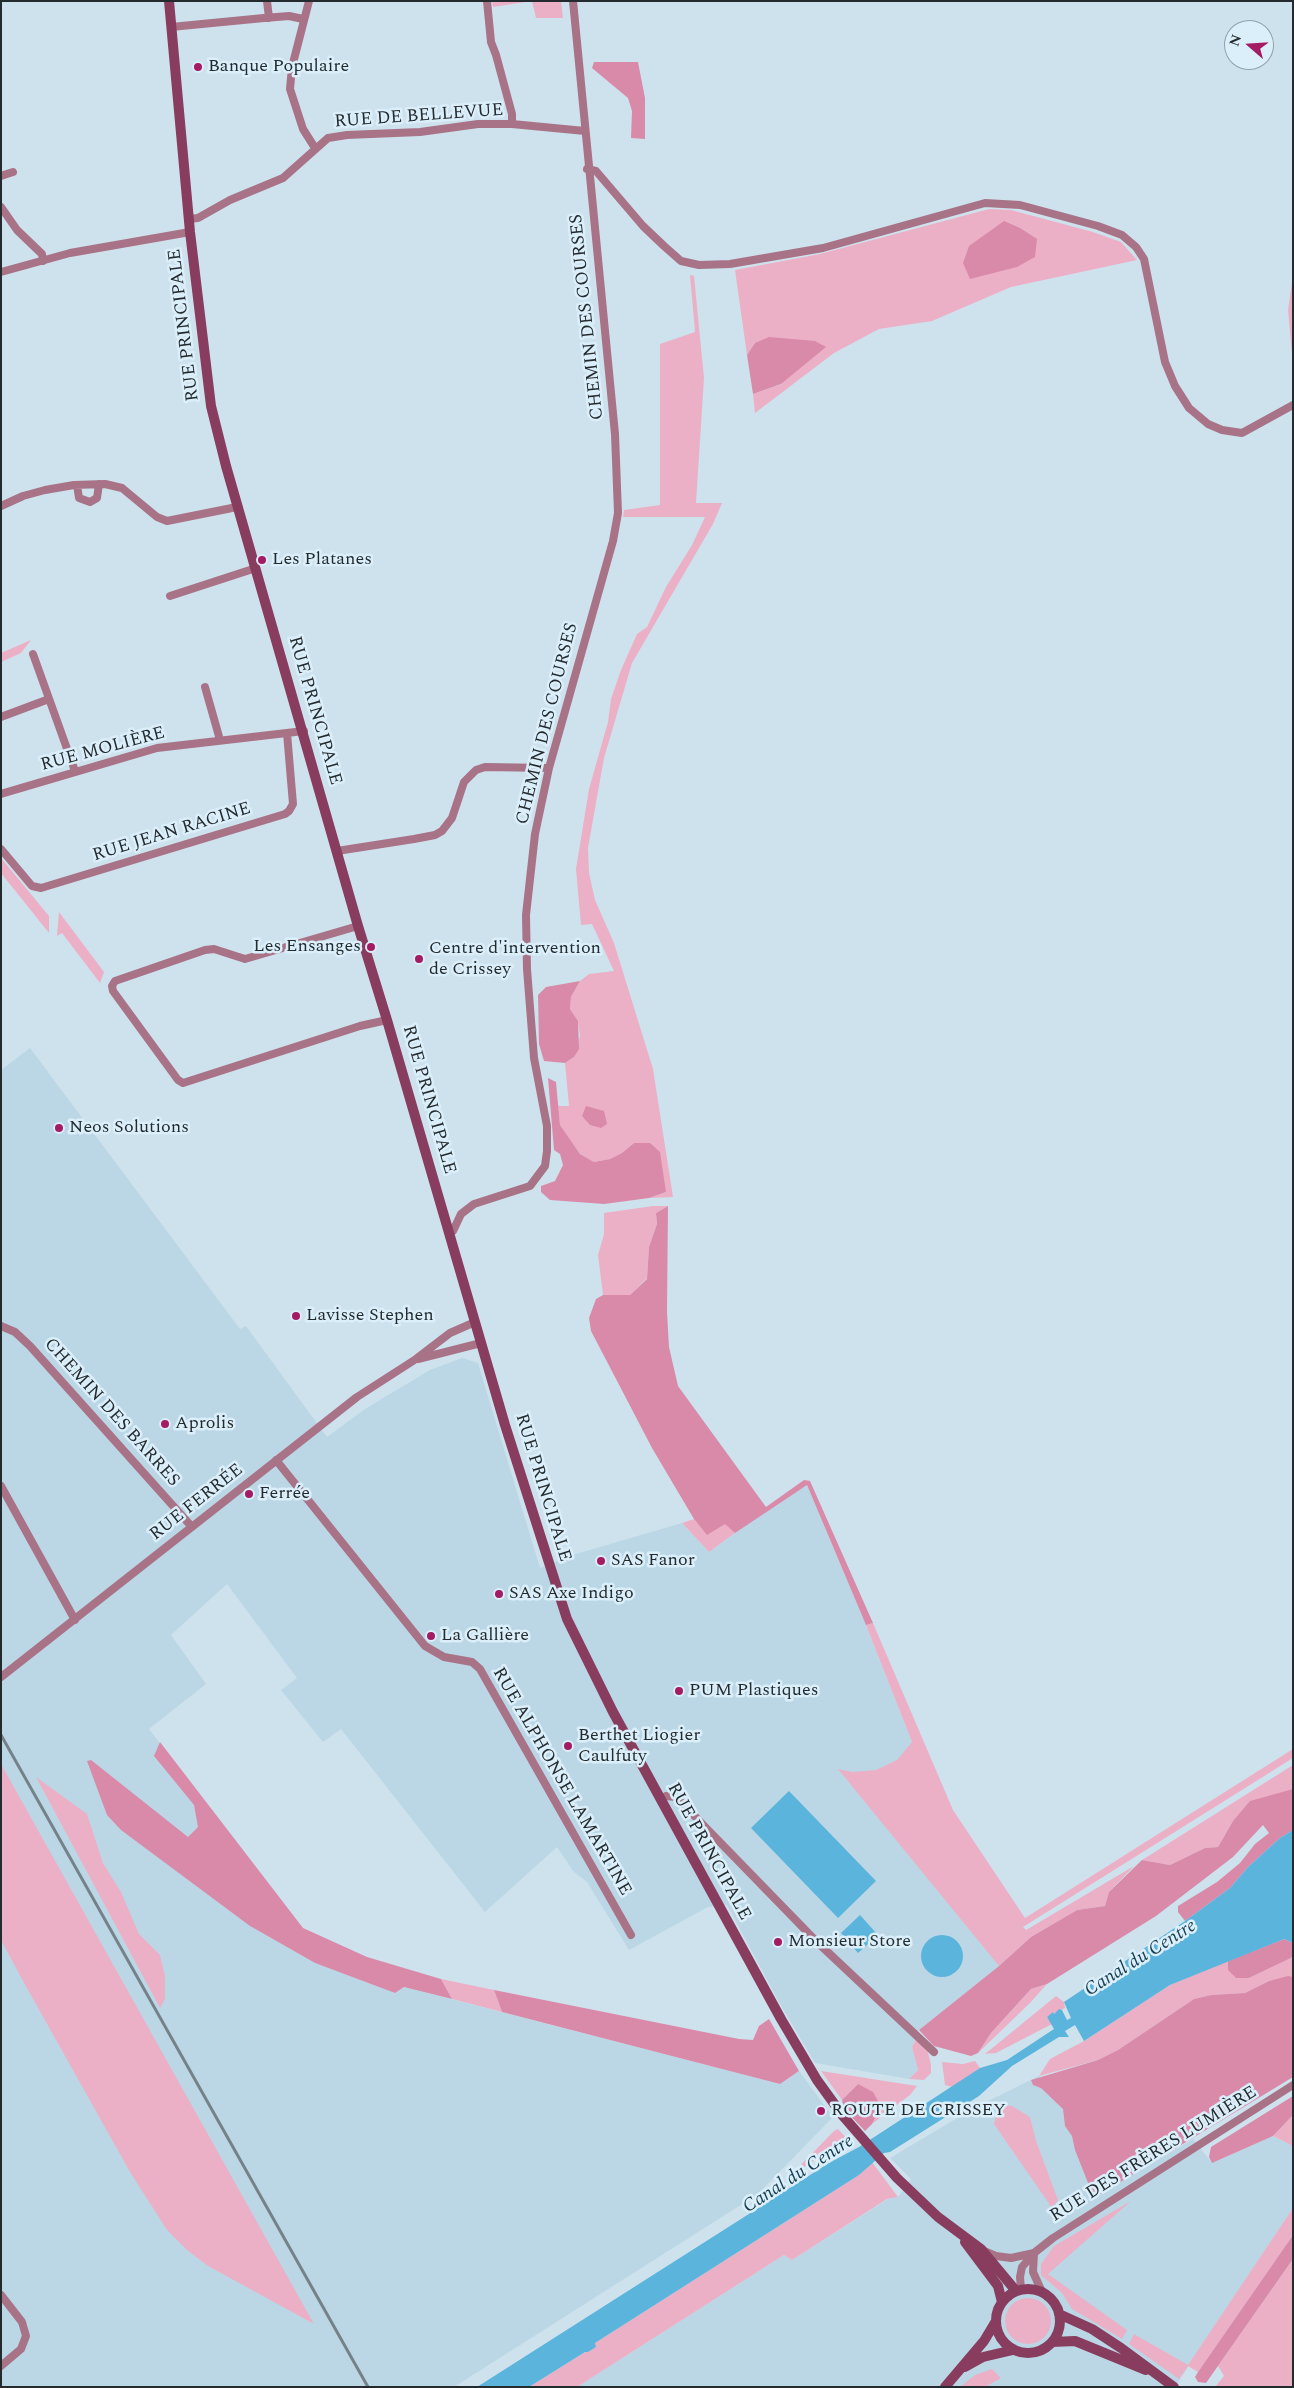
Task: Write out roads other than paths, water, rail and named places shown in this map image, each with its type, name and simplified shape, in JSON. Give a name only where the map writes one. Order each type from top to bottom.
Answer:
[{"type":"street","name":"RUE PRINCIPALE","points":[[169,1],[190,232],[211,406],[237,507],[304,731],[358,926],[505,1425],[567,1619],[603,1693],[661,1800],[796,2044],[814,2073],[835,2105],[916,2198],[961,2237]]},
{"type":"street","points":[[267,1],[269,18]]},
{"type":"street","points":[[309,1],[292,67],[290,89],[303,129],[315,148]]},
{"type":"street","points":[[487,1],[491,42],[510,106],[512,124]]},
{"type":"street","name":"CHEMIN DES COURSES","points":[[450,1233],[453,1231],[461,1214],[474,1204],[496,1195],[524,1188],[541,1174],[547,1151],[547,1126],[534,1058],[527,969],[526,915],[535,834],[549,768],[613,541],[618,513],[615,434],[584,131],[573,1]]},
{"type":"street","points":[[172,27],[290,16],[303,19]]},
{"type":"street","name":"RUE DE BELLEVUE","points":[[189,219],[198,218],[230,200],[283,178],[328,138],[347,135],[394,135],[478,124],[512,124],[584,131]]},
{"type":"street","points":[[588,169],[596,171],[642,226],[681,261],[699,265],[730,264],[823,248],[985,203],[1020,205],[1106,229],[1122,235],[1136,247],[1144,259],[1165,362],[1175,386],[1189,408],[1208,424],[1222,430],[1242,433],[1293,405]]},
{"type":"street","points":[[1,176],[13,172]]},
{"type":"street","points":[[1,207],[17,230],[42,254],[43,261]]},
{"type":"street","points":[[1,272],[70,253],[190,232]]},
{"type":"street","points":[[78,485],[79,498],[90,502],[97,498],[99,484]]},
{"type":"street","points":[[1,506],[38,492],[78,485],[110,484],[122,488],[157,517],[167,521],[237,507]]},
{"type":"street","points":[[170,596],[256,568]]},
{"type":"street","points":[[33,654],[75,771]]},
{"type":"street","points":[[205,687],[220,740]]},
{"type":"street","points":[[1,717],[49,699]]},
{"type":"street","name":"RUE MOLIÈRE","points":[[1,794],[156,748],[304,731]]},
{"type":"street","name":"RUE JEAN RACINE","points":[[1,849],[32,886],[42,888],[285,814],[289,812],[293,804],[287,732]]},
{"type":"street","points":[[337,851],[436,835],[442,831],[452,818],[464,782],[476,770],[485,767],[549,768]]},
{"type":"street","points":[[358,926],[245,959],[214,949],[205,950],[115,981],[112,986],[178,1080],[188,1083],[272,1053],[387,1020]]},
{"type":"street","name":"RUE FERRÉE","points":[[1,1677],[357,1397],[416,1359],[450,1333],[475,1322]]},
{"type":"street","name":"CHEMIN DES BARRES","points":[[1,1326],[15,1332],[30,1346],[192,1527]]},
{"type":"street","name":"RUE FERRÉE","points":[[416,1359],[481,1343]]},
{"type":"street","name":"RUE ALPHONSE LAMARTINE","points":[[276,1460],[426,1646],[444,1657],[472,1662],[480,1669],[630,1935]]},
{"type":"street","points":[[1,1486],[75,1620]]},
{"type":"street","points":[[661,1800],[666,1796],[676,1797],[816,1942],[934,2052]]},
{"type":"street","name":"RUE DES FRÈRES LUMIÈRE","points":[[1018,2290],[1022,2267],[1034,2253],[1053,2238],[1293,2085]]},
{"type":"street","points":[[961,2237],[981,2249],[1018,2290]]},
{"type":"street","points":[[945,2387],[990,2334],[1002,2302],[998,2286],[961,2237]]},
{"type":"street","name":"RUE DES FRÈRES LUMIÈRE","points":[[981,2249],[996,2256],[1011,2258],[1034,2253]]},
{"type":"street","points":[[1034,2253],[1033,2272],[1042,2292],[1053,2301],[1059,2314],[1059,2329],[1052,2342]]},
{"type":"street","points":[[1002,2302],[1018,2290],[1028,2289],[1042,2292]]},
{"type":"street","points":[[1,2295],[22,2322],[26,2336],[21,2349],[1,2366]]},
{"type":"street","points":[[1059,2314],[1099,2334],[1132,2354],[1174,2387]]},
{"type":"street","points":[[996,2320],[1000,2337],[1013,2350]]},
{"type":"street","points":[[960,2370],[983,2357],[1013,2350],[1028,2353],[1035,2352],[1052,2342],[1075,2341],[1154,2373]]},
{"type":"water","points":[[789,1791],[876,1881],[838,1918],[751,1828]]},
{"type":"water","name":"Canal du Centre","points":[[1293,1830],[1293,1943],[1284,1939],[1170,1985],[1084,2041],[1075,2025],[1065,2031],[1069,2037],[1059,2037],[1012,2066],[979,2096],[890,2152],[884,2153],[859,2175],[595,2343],[596,2347],[588,2352],[585,2352],[529,2387],[477,2387],[829,2163],[859,2147],[980,2068],[1007,2060],[1054,2029],[1047,2017],[1053,2012],[1054,2014],[1059,2009],[1062,2010],[1067,2020],[1071,2018],[1064,2002],[1185,1921],[1230,1888],[1248,1867],[1280,1838]]},
{"type":"water","points":[[860,1915],[878,1935],[858,1953],[841,1933]]},
{"type":"water","points":[[942,1935],[957,1941],[963,1956],[957,1971],[942,1977],[927,1971],[921,1956],[927,1941]]},
{"type":"railway","points":[[1,1735],[368,2387]]},
{"type":"place","name":"Banque Populaire","points":[[198,67]]},
{"type":"place","name":"Les Platanes","points":[[262,560]]},
{"type":"place","name":"Les Ensanges","points":[[371,947]]},
{"type":"place","name":"Centre d'intervention de Crissey","points":[[419,959]]},
{"type":"place","name":"Neos Solutions","points":[[59,1128]]},
{"type":"place","name":"Lavisse Stephen","points":[[296,1316]]},
{"type":"place","name":"Aprolis","points":[[165,1424]]},
{"type":"place","name":"Ferrée","points":[[249,1494]]},
{"type":"place","name":"SAS Fanor","points":[[601,1561]]},
{"type":"place","name":"SAS Axe Indigo","points":[[499,1594]]},
{"type":"place","name":"La Gallière","points":[[431,1636]]},
{"type":"place","name":"PUM Plastiques","points":[[679,1691]]},
{"type":"place","name":"Berthet Liogier Caulfuty","points":[[568,1746]]},
{"type":"place","name":"Monsieur Store","points":[[778,1942]]},
{"type":"place","name":"ROUTE DE CRISSEY","points":[[821,2111]]}]
